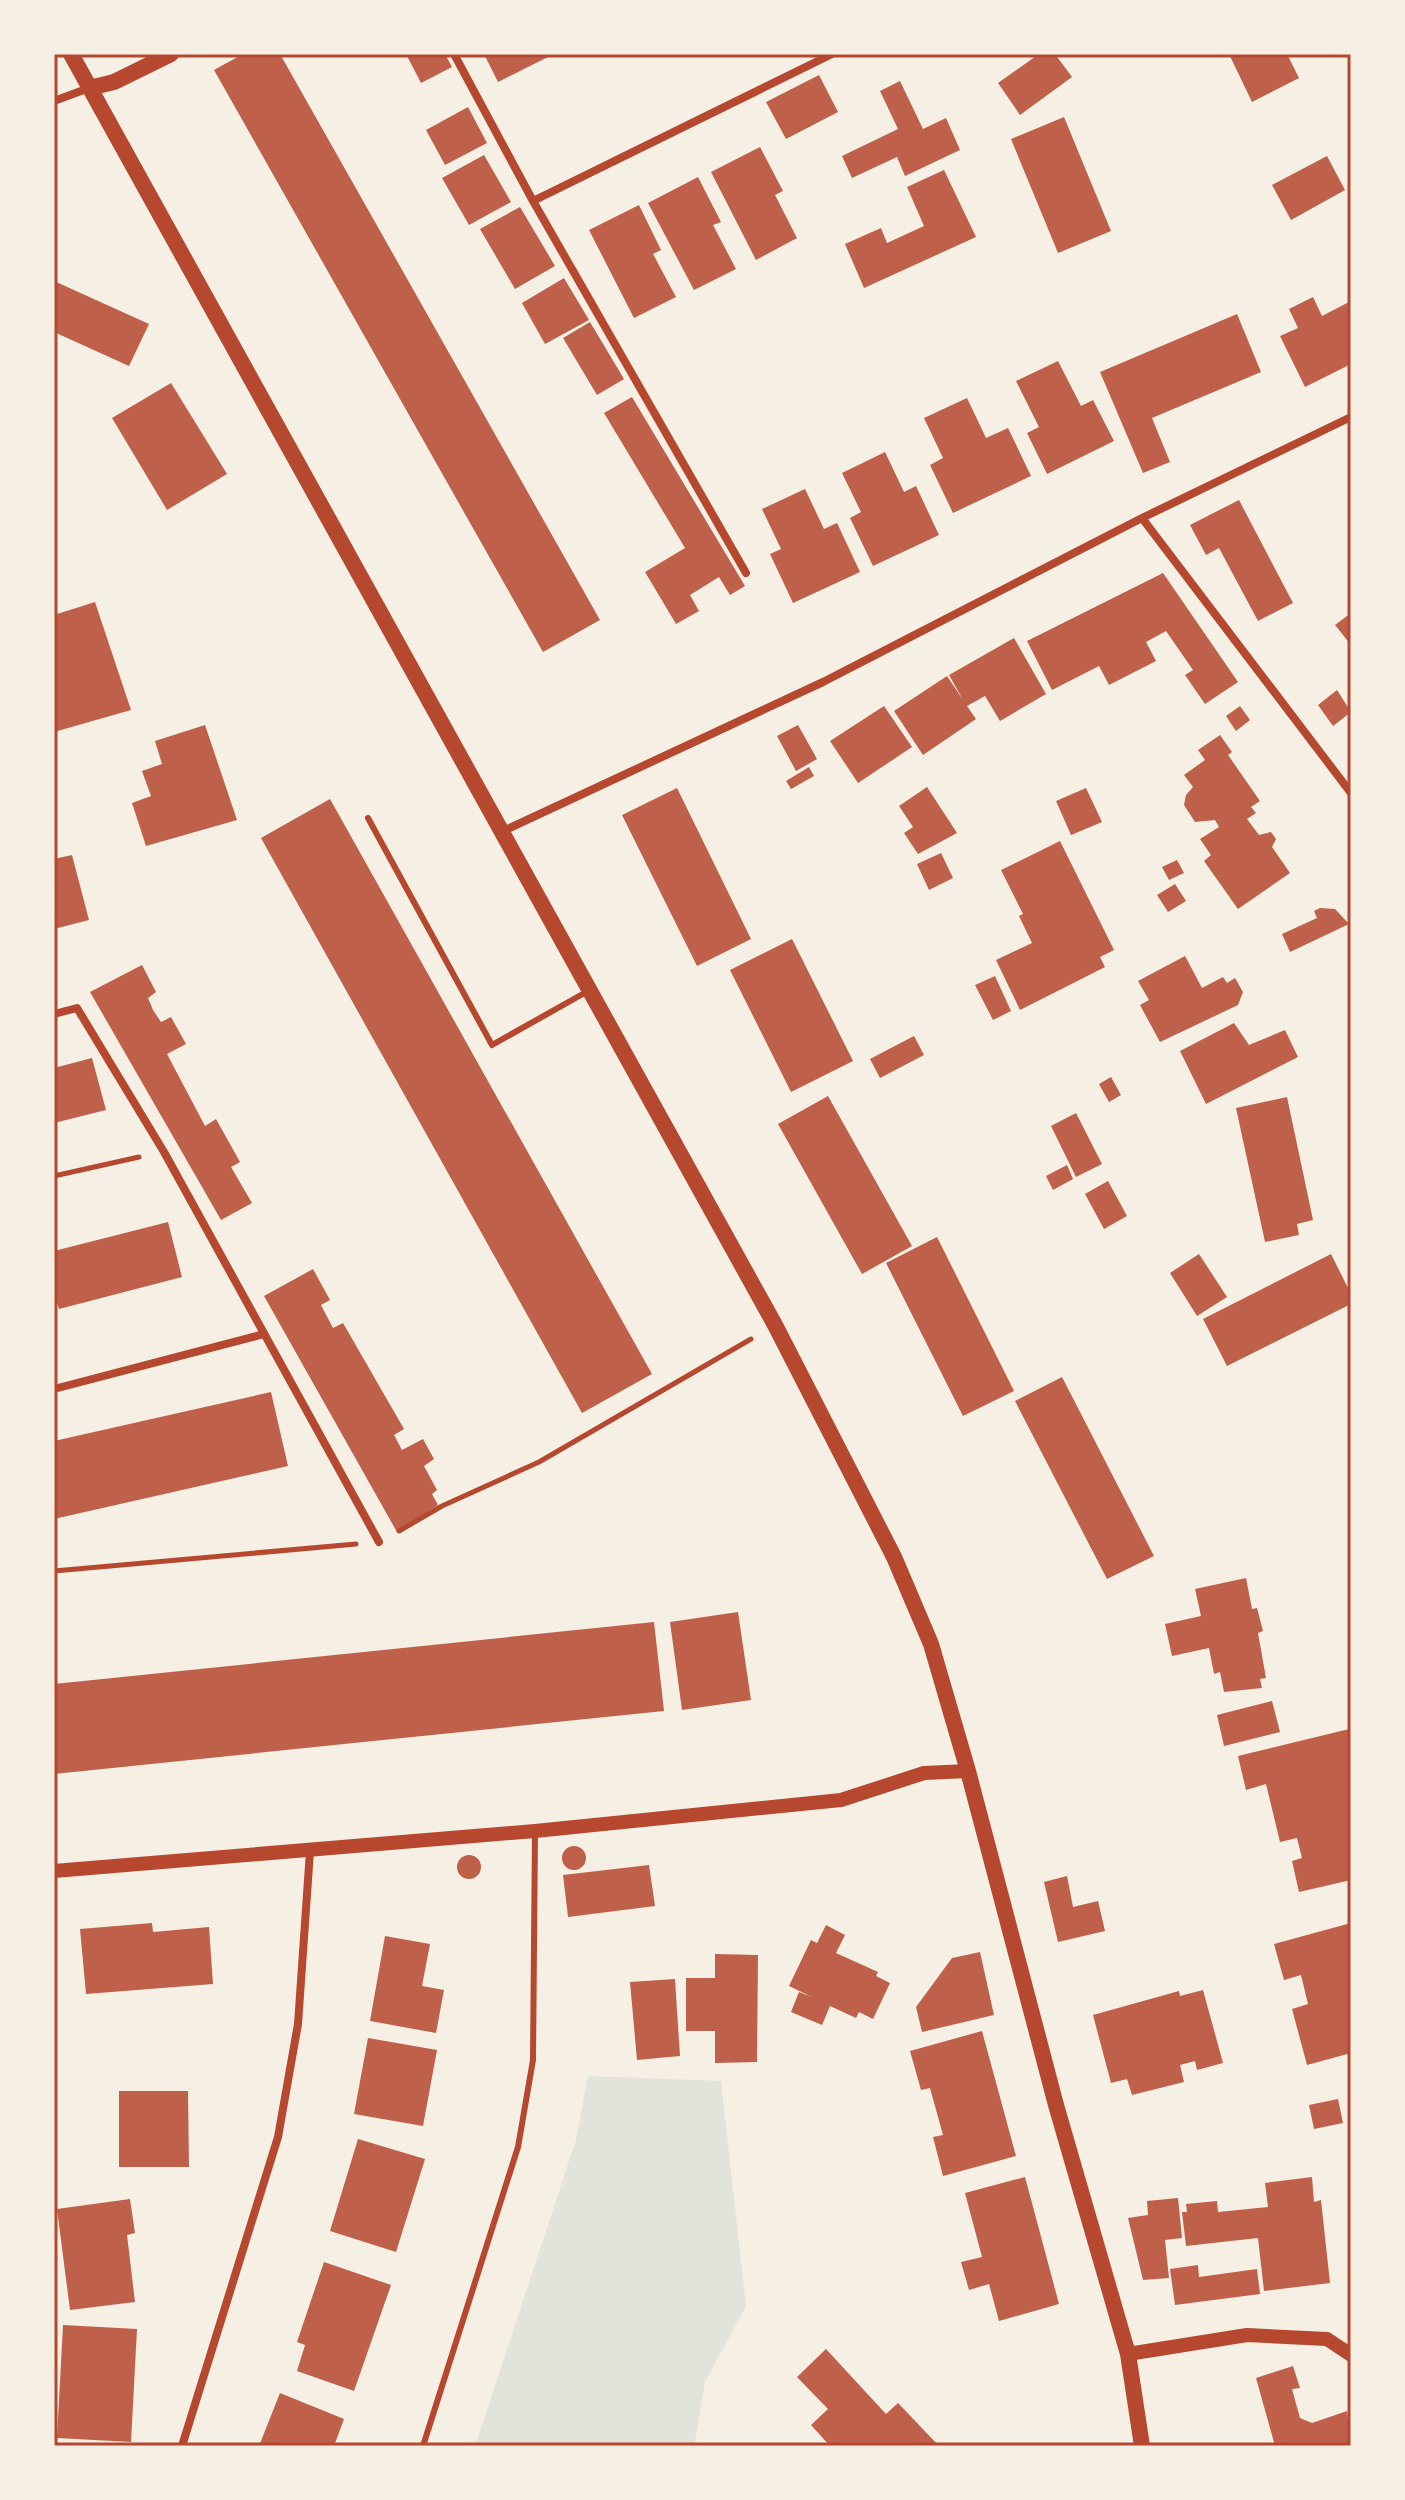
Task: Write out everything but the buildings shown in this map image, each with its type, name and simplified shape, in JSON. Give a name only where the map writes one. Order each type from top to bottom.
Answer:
[{"type":"main road","points":[[71,54],[775,1325],[894,1557],[931,1644],[968,1771],[1056,2105],[1128,2354],[1142,2446]]},
{"type":"main road","points":[[89,88],[114,82],[171,54]]},
{"type":"street","points":[[454,54],[533,201],[746,573]]},
{"type":"street","points":[[533,201],[832,54]]},
{"type":"street","points":[[54,101],[89,88]]},
{"type":"street","points":[[501,832],[823,682],[1142,518],[1351,417]]},
{"type":"street","points":[[1142,518],[1351,793]]},
{"type":"street","points":[[54,1014],[77,1008],[164,1152],[379,1542]]},
{"type":"street","points":[[54,1389],[264,1334]]},
{"type":"street","points":[[54,1871],[535,1831],[841,1800],[924,1773],[968,1771]]},
{"type":"street","points":[[182,2446],[278,2137],[298,2024],[310,1851]]},
{"type":"street","points":[[1128,2354],[1247,2335],[1327,2339],[1351,2355]]},
{"type":"lane","points":[[368,818],[492,1045],[588,991]]},
{"type":"lane","points":[[423,2446],[520,2131],[533,2060],[535,1831]]},
{"type":"path","points":[[54,1176],[164,1152]]},
{"type":"path","points":[[54,1571],[379,1542],[442,1506],[539,1462],[775,1325]]},
{"type":"shaded area","points":[[588,2076],[721,2081],[746,2306],[705,2382],[694,2446],[475,2446],[576,2140]]}]
